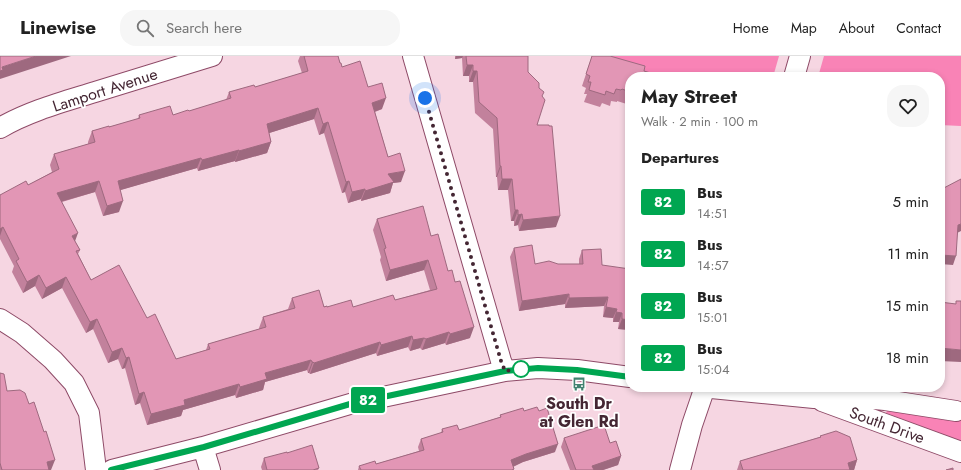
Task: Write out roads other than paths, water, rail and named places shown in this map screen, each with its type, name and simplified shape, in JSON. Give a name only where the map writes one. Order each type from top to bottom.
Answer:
[{"type":"street","name":"Lamport Avenue","points":[[0,128],[30,114],[59,104],[212,56]]},
{"type":"street","points":[[413,56],[505,371]]},
{"type":"street","points":[[795,72],[800,56]]},
{"type":"street","points":[[0,319],[22,333],[53,360],[74,383],[89,413],[96,470]]},
{"type":"street","points":[[112,470],[204,447],[350,404],[505,371],[538,368],[577,370],[625,376]]},
{"type":"street","points":[[680,470],[702,392]]},
{"type":"street","name":"South Drive","points":[[753,392],[814,398],[844,396],[885,400],[956,411]]},
{"type":"street","name":"South Drive","points":[[814,398],[961,452]]},
{"type":"street","points":[[204,447],[210,470]]},
{"type":"place","name":"South Dr at Glen Rd","points":[[579,384]]}]
